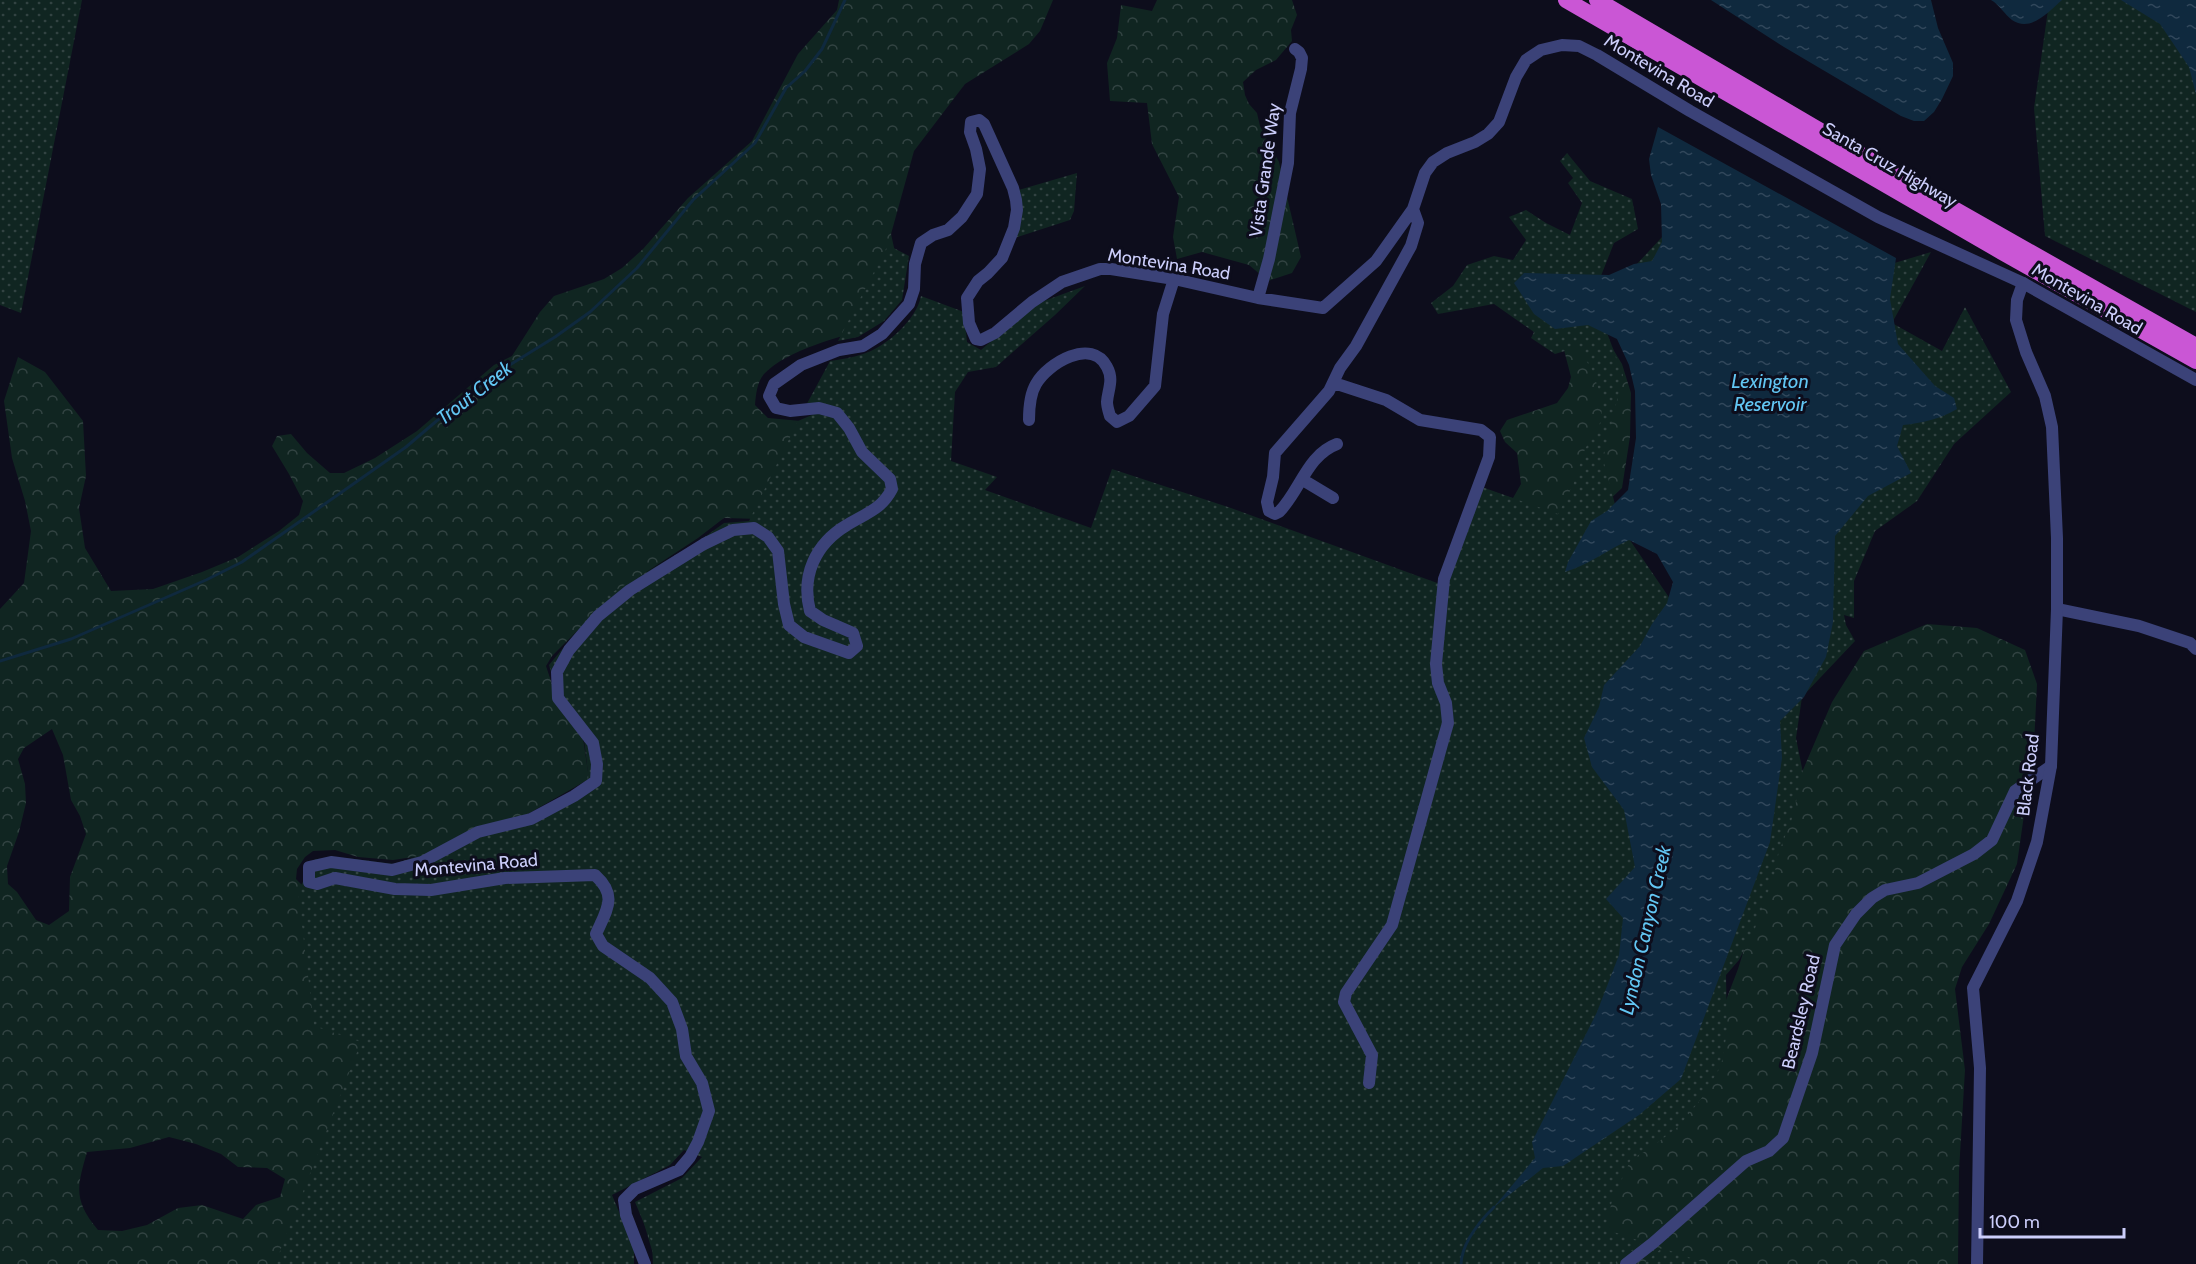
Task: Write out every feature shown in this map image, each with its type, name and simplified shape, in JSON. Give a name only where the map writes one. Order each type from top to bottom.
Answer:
[{"type":"highway","name":"Santa Cruz Highway","points":[[1566,0],[2002,252],[2196,361]]},
{"type":"highway","name":"Santa Cruz Highway","points":[[1597,0],[1955,209],[2196,346]]},
{"type":"highway","points":[[1617,0],[1726,76]]},
{"type":"street","name":"Montevina Road","points":[[645,1264],[626,1215],[624,1200],[634,1189],[679,1170],[690,1157],[698,1142],[710,1111],[702,1083],[686,1056],[682,1029],[672,1002],[650,978],[603,946],[596,934],[609,897],[606,885],[595,875],[505,878],[431,890],[396,889],[335,878],[317,884],[309,882],[309,867],[331,862],[392,870],[422,861],[478,832],[531,819],[574,796],[596,781],[597,764],[593,743],[558,698],[557,672],[569,650],[598,616],[630,590],[694,550],[733,530],[754,528],[768,537],[778,552],[784,604],[789,625],[804,637],[849,652],[858,646],[853,633],[823,620],[810,611],[806,596],[809,573],[812,559],[824,543],[843,527],[885,503],[892,489],[890,479],[862,452],[849,428],[837,413],[819,408],[783,410],[777,408],[769,396],[774,384],[801,365],[839,350],[863,346],[882,334],[909,304],[914,289],[915,264],[921,243],[933,235],[948,230],[962,217],[976,194],[980,169],[969,129],[974,121],[982,121],[986,128],[1017,200],[1014,228],[1002,258],[978,281],[967,298],[969,323],[976,339],[981,340],[995,333],[1032,302],[1062,282],[1091,272],[1111,269],[1174,279],[1258,298],[1323,308],[1376,261],[1413,209],[1425,173],[1433,162],[1488,134],[1498,122],[1516,77],[1526,60],[1548,47],[1574,45],[1597,55],[1690,111],[1878,217],[2024,283],[2196,380]]},
{"type":"street","name":"Vista Grande Way","points":[[1258,298],[1269,259],[1288,163],[1290,113],[1302,58],[1294,49]]},
{"type":"street","points":[[1337,444],[1328,447],[1314,460],[1303,480],[1279,512],[1275,514],[1269,511],[1267,502],[1273,477],[1275,453],[1329,391],[1340,368],[1356,346],[1411,246],[1418,223],[1413,209]]},
{"type":"street","points":[[1029,420],[1030,398],[1037,381],[1050,368],[1074,354],[1092,353],[1104,361],[1112,376],[1107,403],[1110,416],[1117,422],[1129,416],[1155,386],[1163,314],[1174,279]]},
{"type":"street","name":"Black Road","points":[[1977,1264],[1980,1068],[1973,988],[2017,901],[2037,842],[2051,766],[2057,609],[2057,538],[2052,427],[2045,396],[2026,352],[2016,320],[2017,300],[2024,283]]},
{"type":"street","points":[[1334,382],[1386,400],[1420,420],[1481,430],[1490,437],[1489,457],[1444,579],[1436,664],[1438,683],[1446,703],[1448,723],[1392,925],[1346,993],[1344,1002],[1372,1055],[1369,1083]]},
{"type":"street","points":[[1303,480],[1333,498]]},
{"type":"street","points":[[2057,609],[2139,626],[2190,643],[2196,649]]},
{"type":"street","name":"Beardsley Road","points":[[1626,1264],[1746,1161],[1769,1152],[1783,1138],[1812,1053],[1835,945],[1856,914],[1872,898],[1885,890],[1918,883],[1974,854],[1992,840],[2015,791],[2051,766]]},
{"type":"green space","points":[[0,0],[82,0],[21,313],[0,305]]},
{"type":"green space","points":[[839,0],[1053,0],[1040,31],[1029,44],[965,84],[914,151],[891,234],[899,270],[871,327],[800,351],[774,365],[762,377],[757,388],[755,405],[768,418],[812,422],[761,519],[724,518],[628,584],[552,656],[546,666],[552,684],[583,738],[589,779],[519,819],[420,856],[393,860],[358,857],[335,850],[313,851],[305,857],[297,869],[296,879],[302,885],[450,1264],[0,1264],[0,609],[24,583],[31,531],[12,458],[4,401],[18,357],[45,372],[83,421],[86,476],[79,508],[85,548],[111,591],[153,589],[238,557],[279,531],[299,515],[303,501],[272,446],[277,436],[291,434],[307,453],[330,473],[344,473],[375,458],[417,431],[494,365],[512,356],[540,312],[554,296],[604,279],[622,268],[643,249],[688,198],[752,141],[798,54],[837,10]],"holes":[[[52,729],[63,755],[71,800],[86,834],[70,877],[69,911],[49,925],[36,920],[17,892],[8,884],[7,866],[26,803],[25,784],[18,759],[24,748]],[[169,1137],[221,1154],[238,1167],[267,1168],[285,1179],[280,1197],[256,1205],[243,1219],[202,1205],[178,1208],[147,1225],[122,1231],[98,1230],[84,1210],[79,1193],[87,1152],[130,1148]]]},
{"type":"green space","points":[[1157,0],[1292,0],[1297,15],[1291,30],[1292,41],[1276,60],[1256,70],[1243,82],[1249,104],[1257,113],[1260,126],[1279,162],[1301,257],[1292,273],[1268,281],[1249,265],[1202,252],[1177,259],[1173,237],[1179,197],[1152,144],[1147,103],[1110,101],[1107,63],[1117,38],[1121,5],[1152,11]]},
{"type":"green space","points":[[2042,0],[2196,0],[2196,312],[2045,236],[2034,108],[2048,10]]},
{"type":"green space","points":[[1567,153],[1590,181],[1632,199],[1638,229],[1614,243],[1593,296],[1623,375],[1603,459],[1621,527],[1679,612],[1693,671],[1637,343],[1608,295],[1663,236],[1705,320],[1931,252],[1892,323],[1942,351],[1965,307],[2011,392],[1954,444],[1917,501],[1875,531],[1854,581],[1854,618],[1844,615],[1846,625],[1855,641],[1802,697],[1796,738],[1803,773],[1791,822],[1779,851],[1774,876],[1754,931],[1739,960],[1726,975],[1727,1032],[1721,1066],[1701,1099],[1679,1126],[1648,1150],[1631,1159],[1612,1201],[1605,1229],[1643,1242],[1613,1264],[653,1264],[652,1243],[635,1202],[682,1178],[702,1157],[684,1150],[670,1165],[612,1195],[634,1248],[634,1264],[275,1264],[361,1042],[314,1026],[298,891],[315,859],[346,858],[394,864],[518,822],[589,782],[584,739],[555,686],[549,665],[606,596],[699,541],[724,523],[749,521],[798,421],[814,414],[803,411],[830,361],[859,355],[890,339],[907,323],[921,296],[964,312],[967,342],[981,350],[1033,305],[1085,286],[996,367],[968,372],[955,392],[951,461],[997,477],[985,490],[1091,528],[1112,469],[1231,508],[1440,584],[1482,487],[1558,514],[1573,485],[1585,449],[1600,423],[1603,402],[1592,370],[1578,347],[1555,354],[1531,338],[1534,332],[1494,304],[1438,314],[1431,303],[1453,286],[1467,265],[1494,256],[1513,260],[1526,240],[1509,217],[1526,210],[1570,235],[1582,203],[1568,183],[1573,178],[1560,161]]},
{"type":"green space","points":[[1077,173],[1074,211],[1070,220],[1008,240],[1015,191]]},
{"type":"green space","points":[[888,245],[909,256],[902,300],[884,321],[858,337],[838,341]]},
{"type":"green space","points":[[1565,340],[1608,341],[1622,364],[1631,393],[1630,437],[1622,488],[1603,506],[1693,1086],[1738,969],[1791,798],[1832,702],[1864,651],[1927,624],[1977,628],[2025,650],[2037,684],[2034,745],[2017,864],[1989,924],[1962,967],[1955,989],[1965,1070],[1959,1171],[1958,1264],[656,1264],[640,1210],[1235,1023],[1482,488],[1513,498],[1521,484],[1517,453],[1505,442],[1500,431],[1507,420],[1557,403],[1568,388],[1571,377],[1564,350]]},
{"type":"green space","points":[[1662,1248],[1708,1264],[1643,1264]]},
{"type":"water","points":[[1711,0],[1931,0],[1938,28],[1953,63],[1953,76],[1934,112],[1924,121],[1914,121],[1901,116],[1784,47]]},
{"type":"water","points":[[1991,0],[2062,0],[2039,19],[2026,24],[2012,20]]},
{"type":"water","points":[[2121,0],[2196,0],[2196,94],[2189,67],[2160,24]]},
{"type":"water","name":"Lexington Reservoir","points":[[1658,127],[1896,258],[1890,299],[1898,344],[1935,386],[1954,398],[1957,409],[1931,420],[1903,425],[1897,446],[1911,473],[1868,496],[1835,536],[1833,622],[1826,657],[1804,697],[1780,721],[1782,758],[1770,842],[1681,1079],[1639,1115],[1563,1166],[1543,1168],[1493,1208],[1535,1158],[1532,1142],[1597,1012],[1619,955],[1623,918],[1606,899],[1635,867],[1624,810],[1592,767],[1584,738],[1599,707],[1604,685],[1640,646],[1667,603],[1673,582],[1657,554],[1629,540],[1565,572],[1568,562],[1591,521],[1607,511],[1628,490],[1636,438],[1635,391],[1629,365],[1617,339],[1588,325],[1555,329],[1534,314],[1514,283],[1524,273],[1609,275],[1634,264],[1652,261],[1662,242],[1661,204],[1651,175],[1649,159]]},
{"type":"waterway","name":"Trout Creek","points":[[0,661],[71,639],[242,562],[406,447],[460,401],[500,371],[590,312],[637,268],[693,200],[755,143],[786,88],[805,71],[822,49],[845,0]]},
{"type":"waterway","name":"Lyndon Canyon Creek","points":[[1461,1264],[1468,1240],[1494,1207]]}]
